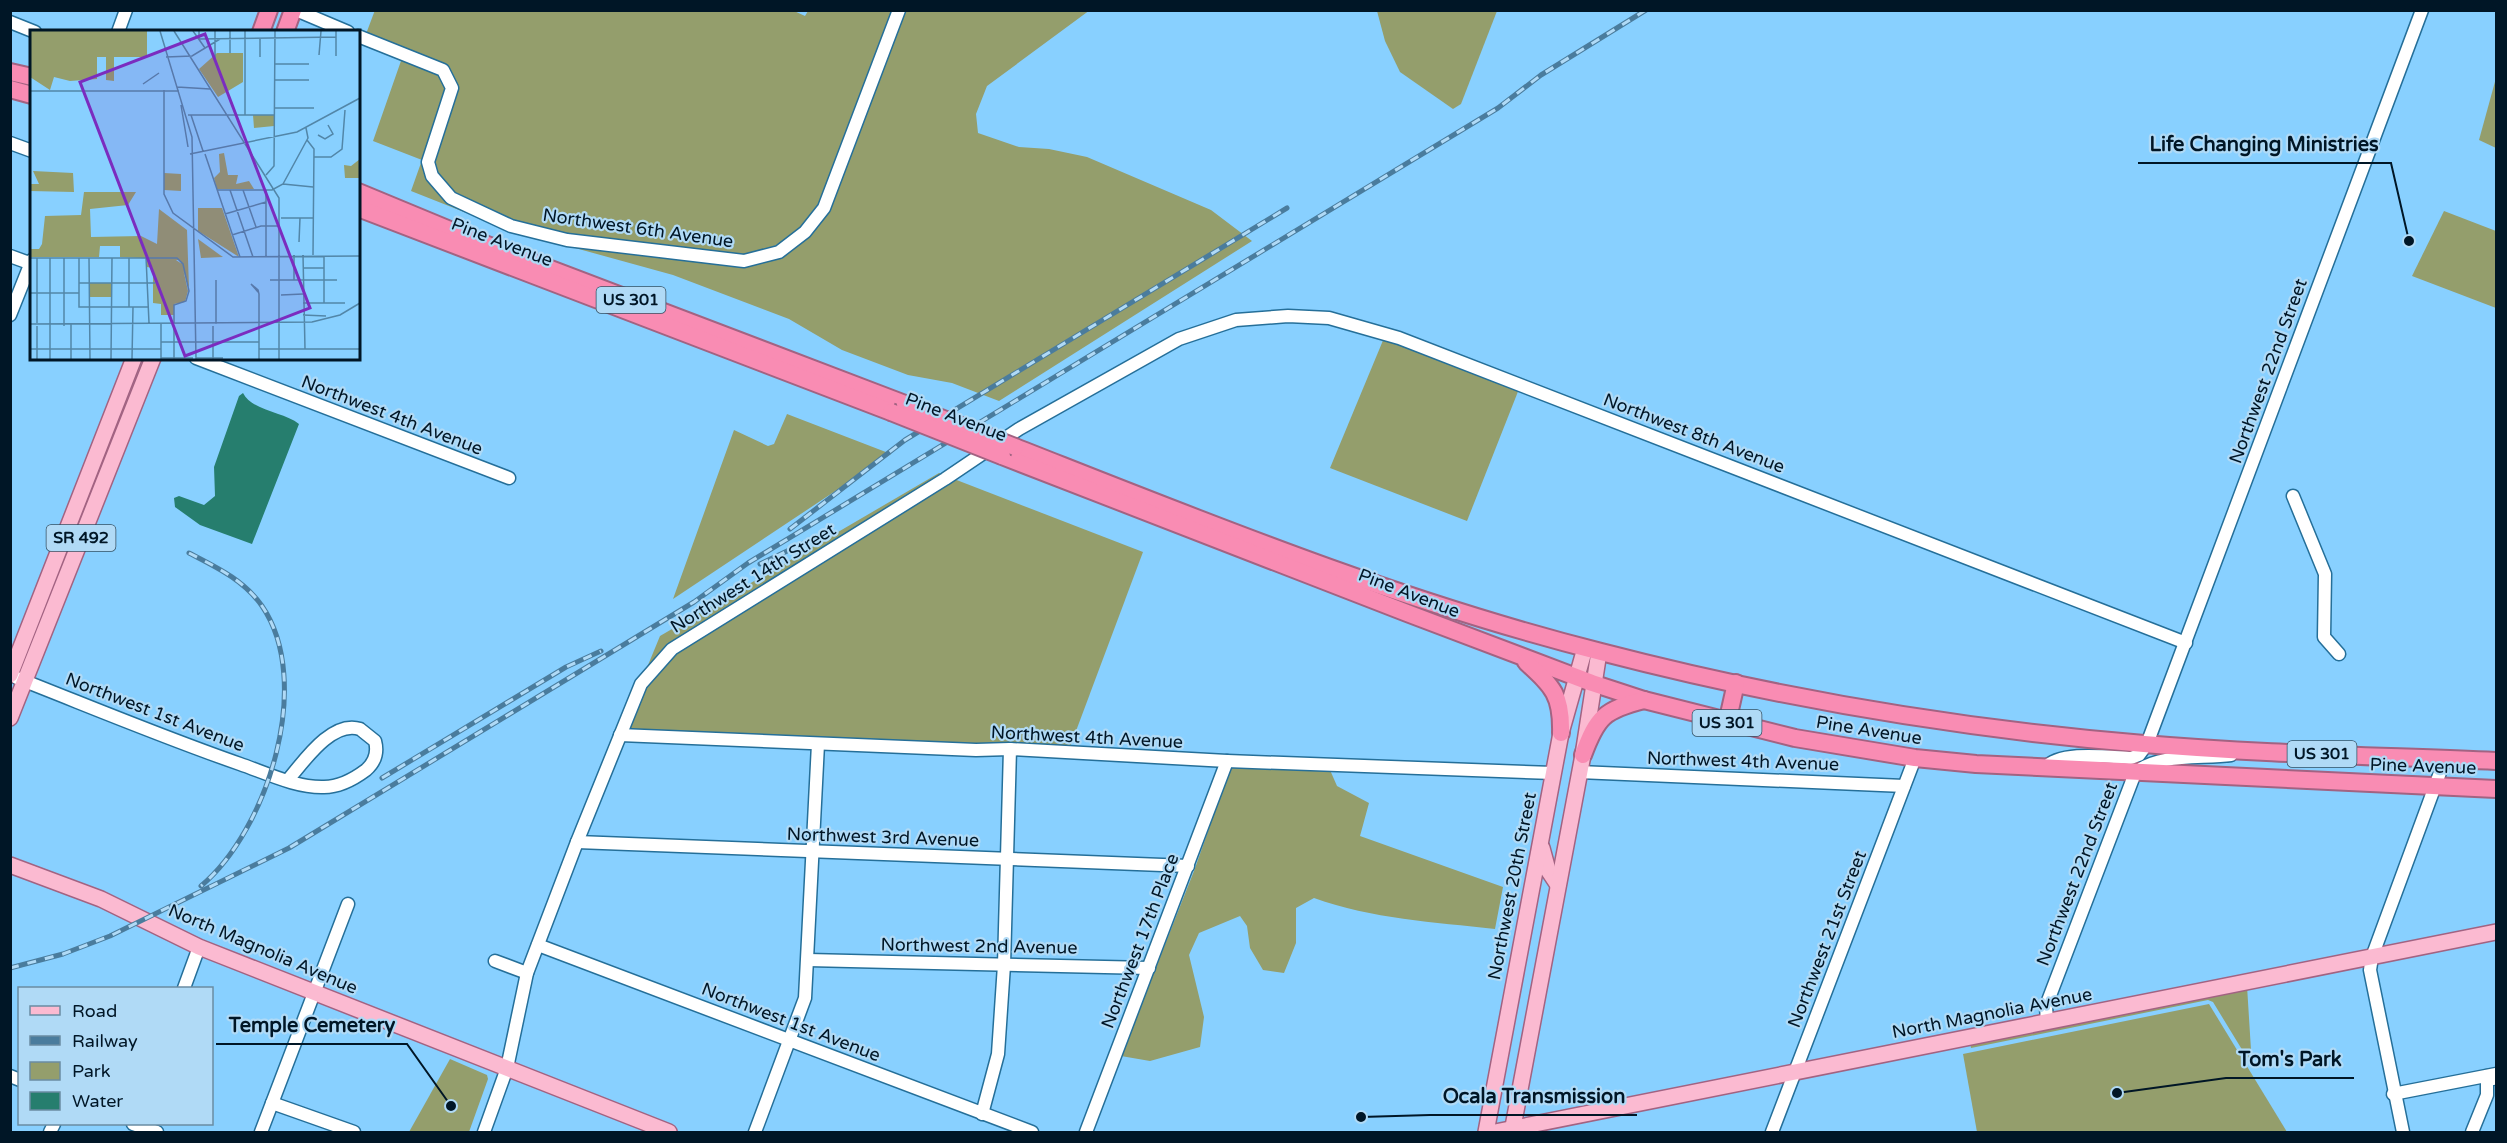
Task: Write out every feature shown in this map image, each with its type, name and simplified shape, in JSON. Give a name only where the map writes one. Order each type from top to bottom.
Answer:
[{"type":"highway","points":[[262,30],[269,10]]},
{"type":"highway","points":[[286,30],[295,10]]},
{"type":"highway","points":[[10,72],[30,77]]},
{"type":"highway","points":[[10,89],[30,94]]},
{"type":"highway","name":"Pine Avenue","points":[[360,193],[1407,613],[1592,684],[1644,700],[1727,723],[1795,738],[1915,758],[2135,773],[2496,789]]},
{"type":"highway","name":"Pine Avenue","points":[[360,209],[898,408]]},
{"type":"highway","name":"Pine Avenue","points":[[1009,452],[1325,568],[1413,597],[1592,650],[1736,683],[1918,717],[2011,730],[2147,744],[2496,761]]},
{"type":"highway","points":[[1407,613],[1413,597]]},
{"type":"highway","points":[[1521,657],[1550,685],[1558,697],[1562,711],[1561,733]]},
{"type":"highway","points":[[1727,723],[1736,683]]},
{"type":"highway","points":[[1583,755],[1594,725],[1604,715],[1620,706],[1644,700]]},
{"type":"main road","name":"SR 492","points":[[10,718],[15,677],[133,360]]},
{"type":"main road","name":"SR 492","points":[[15,677],[152,360]]},
{"type":"main road","name":"Northwest 20th Street","points":[[1486,1132],[1561,733],[1575,677],[1592,650]]},
{"type":"main road","points":[[1512,1131],[1583,755],[1592,684],[1592,650]]},
{"type":"main road","points":[[1540,842],[1548,870],[1558,885]]},
{"type":"main road","name":"North Magnolia Avenue","points":[[10,865],[101,899],[198,947],[669,1132]]},
{"type":"main road","name":"North Magnolia Avenue","points":[[1495,1132],[1512,1131],[2496,932]]},
{"type":"street","points":[[119,30],[126,10]]},
{"type":"street","points":[[295,10],[343,30]]},
{"type":"street","name":"Northwest 6th Avenue","points":[[360,37],[443,70],[452,88],[428,162],[432,176],[451,198],[511,226],[567,240],[744,261],[779,252],[805,232],[824,208],[899,10]]},
{"type":"street","name":"Northwest 22nd Street","points":[[2147,744],[2422,10]]},
{"type":"street","points":[[10,22],[30,30]]},
{"type":"street","points":[[10,143],[30,150]]},
{"type":"street","points":[[10,256],[30,263]]},
{"type":"street","points":[[10,315],[30,265]]},
{"type":"street","name":"Northwest 8th Avenue","points":[[1179,339],[1236,320],[1288,316],[1329,318],[1359,325],[1399,338],[2186,643]]},
{"type":"street","name":"Northwest 14th Street","points":[[484,1132],[507,1068],[527,973],[641,684],[672,649],[945,479],[1018,429],[1179,339]]},
{"type":"street","name":"Northwest 4th Avenue","points":[[201,360],[509,478]]},
{"type":"street","points":[[2294,496],[2325,574],[2324,637],[2339,654]]},
{"type":"street","name":"Northwest 1st Avenue","points":[[15,677],[196,749],[288,780],[324,787],[344,783],[372,763],[377,750],[375,741],[360,729],[341,730],[315,750],[288,780]]},
{"type":"street","name":"Northwest 4th Avenue","points":[[620,735],[976,750],[1010,749],[1227,761],[1553,773]]},
{"type":"street","points":[[755,1132],[805,998],[818,744]]},
{"type":"street","points":[[2045,768],[2055,759],[2069,757],[2131,758],[2139,755],[2147,744]]},
{"type":"street","points":[[982,1114],[998,1054],[1004,965],[1010,749]]},
{"type":"street","points":[[2135,773],[2161,760],[2204,759],[2257,751]]},
{"type":"street","name":"Northwest 21st Street","points":[[1772,1132],[1915,758]]},
{"type":"street","points":[[2403,1132],[2393,1094],[2370,970],[2372,957],[2445,759]]},
{"type":"street","name":"Northwest 17th Place","points":[[1086,1132],[1227,761]]},
{"type":"street","name":"Northwest 4th Avenue","points":[[1580,772],[1904,786]]},
{"type":"street","name":"Northwest 22nd Street","points":[[2047,1022],[2046,1006],[2135,773]]},
{"type":"street","name":"Northwest 3rd Avenue","points":[[577,842],[1188,866]]},
{"type":"street","points":[[261,1132],[348,903]]},
{"type":"street","name":"Northwest 1st Avenue","points":[[538,945],[1032,1132]]},
{"type":"street","points":[[184,987],[198,947]]},
{"type":"street","name":"Northwest 2nd Avenue","points":[[808,960],[1149,968]]},
{"type":"street","points":[[495,961],[527,973]]},
{"type":"street","points":[[2393,1094],[2493,1077],[2472,1132]]},
{"type":"street","points":[[273,1103],[354,1132]]},
{"type":"street","points":[[138,1125],[157,1132]]},
{"type":"green space","points":[[375,10],[792,10],[805,16],[808,11],[893,11],[819,205],[788,238],[759,252],[738,256],[577,236],[503,218],[472,204],[448,186],[433,163],[457,89],[448,68],[366,34]]},
{"type":"green space","points":[[1090,10],[987,86],[976,114],[978,133],[1019,147],[1049,149],[1087,157],[1211,210],[1252,241],[999,401],[952,383],[908,375],[842,350],[789,319],[673,275],[528,235],[744,266],[781,257],[831,207],[905,11]]},
{"type":"green space","points":[[1377,11],[1497,11],[1461,104],[1453,109],[1400,72],[1385,41]]},
{"type":"green space","points":[[402,58],[439,73],[446,88],[428,179],[507,229],[411,191],[422,160],[373,141]]},
{"type":"green space","points":[[2496,78],[2496,148],[2479,140]]},
{"type":"green space","points":[[2444,211],[2496,231],[2496,308],[2412,276]]},
{"type":"green space","points":[[1384,338],[1519,389],[1467,521],[1330,468]]},
{"type":"green space","points":[[787,414],[891,454],[673,599],[734,430],[768,446],[774,444]]},
{"type":"green space","points":[[939,473],[942,474],[668,645],[646,670],[660,636]]},
{"type":"green space","points":[[954,479],[1143,552],[1070,747],[628,730],[646,687],[676,653]]},
{"type":"green space","points":[[1231,766],[1330,770],[1337,786],[1369,803],[1360,836],[1503,887],[1495,929],[1381,915],[1314,898],[1296,908],[1296,943],[1284,973],[1263,970],[1250,948],[1247,926],[1240,916],[1199,933],[1189,955],[1204,1017],[1200,1047],[1150,1061],[1121,1056],[1194,871]]},
{"type":"green space","points":[[2247,986],[2252,1066],[2213,1002],[2208,1000],[1971,1048],[1970,1042]]},
{"type":"green space","points":[[2209,1004],[2287,1132],[1977,1132],[1963,1054]]},
{"type":"green space","points":[[450,1059],[487,1075],[488,1079],[469,1132],[409,1132]]},
{"type":"water","points":[[243,393],[253,404],[299,424],[252,544],[200,525],[175,507],[174,498],[179,496],[204,505],[215,496],[214,467],[239,396]]},
{"type":"railway","points":[[10,968],[63,954],[110,936],[289,848],[694,602],[748,563],[1498,108],[1541,75],[1646,10]]},
{"type":"railway","points":[[790,529],[905,440],[1287,208]]},
{"type":"railway","points":[[760,564],[806,542]]},
{"type":"railway","points":[[189,553],[238,581],[255,597],[262,606],[277,638],[284,674],[283,713],[276,754],[263,793],[246,829],[225,861],[201,886]]},
{"type":"railway","points":[[382,778],[566,667],[601,651]]},
{"type":"place","name":"Life Changing Ministries","points":[[2409,241]]},
{"type":"place","name":"Tom's Park","points":[[2117,1093]]},
{"type":"place","name":"Temple Cemetery","points":[[451,1106]]},
{"type":"place","name":"Ocala Transmission","points":[[1361,1117]]}]
